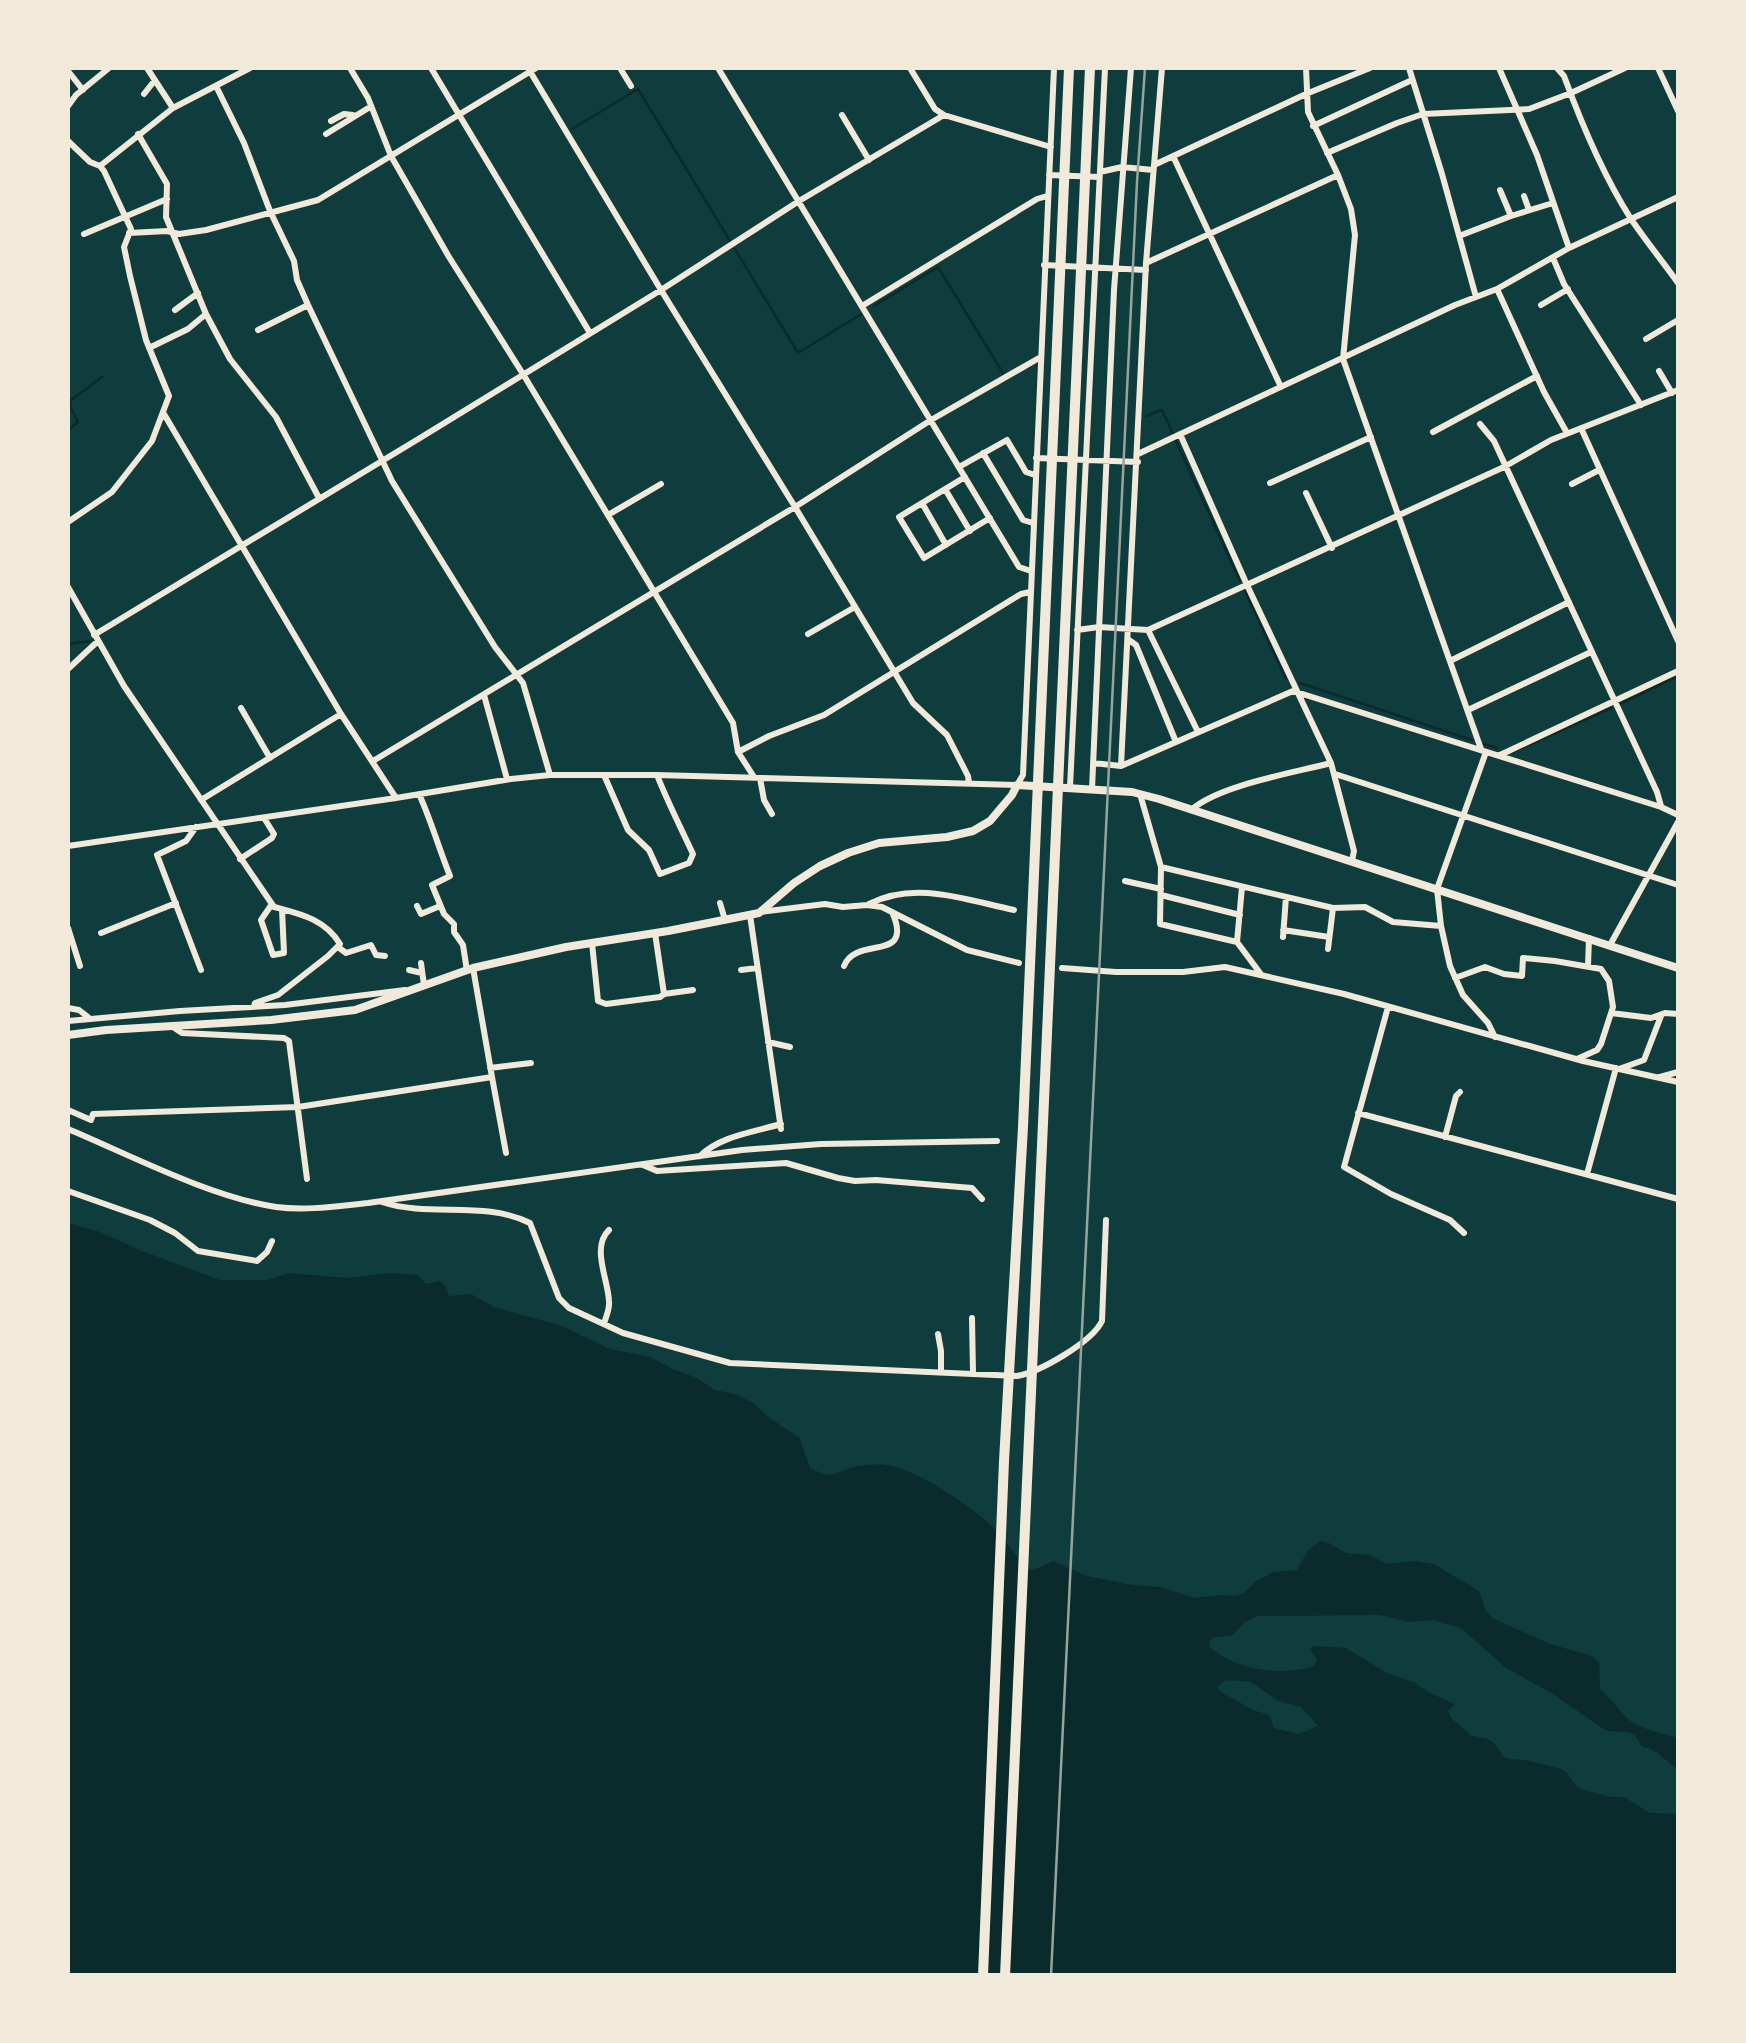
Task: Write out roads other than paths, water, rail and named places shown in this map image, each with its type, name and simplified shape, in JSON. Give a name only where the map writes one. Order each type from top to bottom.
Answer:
[{"type":"highway","points":[[983,1976],[1069,68]]},
{"type":"highway","points":[[1005,1976],[1090,68]]},
{"type":"main road","points":[[68,1036],[354,1010],[470,970],[754,914],[820,866],[848,853],[879,843],[973,831],[990,821],[1017,785],[1140,794],[1678,968]]},
{"type":"street","points":[[68,106],[109,68]]},
{"type":"street","points":[[148,68],[172,108]]},
{"type":"street","points":[[100,166],[172,108],[250,68]]},
{"type":"street","points":[[350,68],[368,98],[391,156],[449,257],[734,723],[738,752],[757,778],[772,814]]},
{"type":"street","points":[[432,68],[590,333]]},
{"type":"street","points":[[620,68],[631,86]]},
{"type":"street","points":[[718,68],[1019,567],[1031,572]]},
{"type":"street","points":[[910,68],[935,109],[944,115],[1051,148]]},
{"type":"street","points":[[68,846],[550,775],[1017,785],[1022,775],[1054,68]]},
{"type":"street","points":[[1070,787],[1105,68]]},
{"type":"street","points":[[1092,789],[1115,268],[1131,68]]},
{"type":"street","points":[[1121,766],[1146,267],[1162,68]]},
{"type":"street","points":[[1306,68],[1308,112],[1351,209],[1354,236],[1343,359],[1484,751],[1437,889],[1441,926],[1455,978],[1495,1037]]},
{"type":"street","points":[[1049,174],[1100,174],[1122,167],[1153,167],[1370,68]]},
{"type":"street","points":[[1408,68],[1476,297]]},
{"type":"street","points":[[1499,68],[1519,110],[1569,248]]},
{"type":"street","points":[[1558,68],[1595,152],[1631,219],[1678,283]]},
{"type":"street","points":[[1658,68],[1678,112]]},
{"type":"street","points":[[129,233],[206,230],[318,200],[532,69],[660,290],[912,702],[947,735],[969,783]]},
{"type":"street","points":[[1328,153],[1396,122],[1424,114],[1529,109],[1571,94],[1620,69]]},
{"type":"street","points":[[68,71],[83,90]]},
{"type":"street","points":[[144,94],[155,80]]},
{"type":"street","points":[[1313,126],[1412,80]]},
{"type":"street","points":[[216,86],[294,261],[308,305],[392,481],[495,648],[523,684],[550,775]]},
{"type":"street","points":[[326,134],[370,106]]},
{"type":"street","points":[[331,121],[344,114],[356,115]]},
{"type":"street","points":[[842,115],[869,160]]},
{"type":"street","points":[[68,669],[96,638],[241,544],[944,115]]},
{"type":"street","points":[[138,134],[168,184],[166,217],[206,314],[230,359],[276,417],[319,498]]},
{"type":"street","points":[[68,140],[90,162],[100,166],[131,229],[124,246],[149,348],[169,396],[152,441],[112,492],[68,522]]},
{"type":"street","points":[[1173,156],[1280,387]]},
{"type":"street","points":[[1044,265],[1146,267],[1338,174]]},
{"type":"street","points":[[1500,190],[1511,216]]},
{"type":"street","points":[[862,306],[1037,199],[1048,196]]},
{"type":"street","points":[[1524,196],[1529,210]]},
{"type":"street","points":[[1036,458],[1138,458],[1180,434],[1497,289],[1569,248],[1678,196]]},
{"type":"street","points":[[84,234],[167,198]]},
{"type":"street","points":[[1459,236],[1553,204]]},
{"type":"street","points":[[1553,258],[1568,290],[1640,404]]},
{"type":"street","points":[[1497,289],[1567,433]]},
{"type":"street","points":[[1541,305],[1568,290]]},
{"type":"street","points":[[175,310],[198,293]]},
{"type":"street","points":[[258,330],[308,305]]},
{"type":"street","points":[[149,348],[188,330],[206,314]]},
{"type":"street","points":[[1646,339],[1678,320]]},
{"type":"street","points":[[373,761],[795,507],[931,420],[1040,358]]},
{"type":"street","points":[[1077,630],[1148,630],[1399,517],[1567,433],[1675,391],[1659,371]]},
{"type":"street","points":[[1434,432],[1536,376]]},
{"type":"street","points":[[164,413],[341,714],[396,798]]},
{"type":"street","points":[[1480,424],[1494,441],[1661,807]]},
{"type":"street","points":[[1581,428],[1678,641]]},
{"type":"street","points":[[1180,434],[1331,763],[1354,851],[1352,862]]},
{"type":"street","points":[[1270,482],[1371,437]]},
{"type":"street","points":[[959,467],[1007,440],[1026,472],[1035,475]]},
{"type":"street","points":[[983,453],[1022,520],[1033,524]]},
{"type":"street","points":[[1572,484],[1600,470]]},
{"type":"street","points":[[965,477],[900,517],[924,558],[990,518]]},
{"type":"street","points":[[608,515],[660,484]]},
{"type":"street","points":[[945,489],[970,531]]},
{"type":"street","points":[[1306,493],[1332,548]]},
{"type":"street","points":[[922,503],[946,545]]},
{"type":"street","points":[[68,587],[124,686],[272,904],[328,928],[338,946]]},
{"type":"street","points":[[738,752],[824,715],[1030,592]]},
{"type":"street","points":[[1450,661],[1569,602]]},
{"type":"street","points":[[808,634],[855,606]]},
{"type":"street","points":[[1148,630],[1198,732]]},
{"type":"street","points":[[1128,639],[1136,644],[1176,742]]},
{"type":"street","points":[[1468,710],[1591,652]]},
{"type":"street","points":[[1498,756],[1678,671]]},
{"type":"street","points":[[1093,764],[1121,766],[1292,691],[1661,807],[1678,818],[1610,945]]},
{"type":"street","points":[[484,696],[507,779]]},
{"type":"street","points":[[241,708],[270,758]]},
{"type":"street","points":[[200,800],[341,714]]},
{"type":"street","points":[[1191,810],[1226,791],[1331,763]]},
{"type":"street","points":[[1334,774],[1678,885]]},
{"type":"street","points":[[604,775],[628,830],[650,850],[660,874],[689,863],[693,854],[657,776]]},
{"type":"street","points":[[418,794],[450,876],[432,885],[444,914],[456,928],[454,932],[463,945],[470,970],[506,1153]]},
{"type":"street","points":[[1140,794],[1161,868],[1160,924],[1237,942],[1262,975]]},
{"type":"street","points":[[240,859],[272,838],[274,834],[264,818]]},
{"type":"street","points":[[196,827],[186,841],[157,855],[201,970]]},
{"type":"street","points":[[1161,868],[1332,908],[1365,907],[1393,922],[1441,926]]},
{"type":"street","points":[[1125,881],[1240,915]]},
{"type":"street","points":[[1237,942],[1242,887]]},
{"type":"street","points":[[866,905],[910,892],[932,892],[1014,910]]},
{"type":"street","points":[[1286,898],[1283,933],[1330,937]]},
{"type":"street","points":[[101,933],[176,903]]},
{"type":"street","points":[[720,903],[725,920]]},
{"type":"street","points":[[272,904],[258,921],[273,955],[284,953],[282,909]]},
{"type":"street","points":[[700,1156],[725,1141],[781,1126],[754,914],[826,904],[866,905],[882,908],[966,950],[1019,963]]},
{"type":"street","points":[[417,906],[421,914],[440,906]]},
{"type":"street","points":[[1328,949],[1332,908]]},
{"type":"street","points":[[844,966],[855,952],[893,943],[897,924],[893,914]]},
{"type":"street","points":[[328,928],[336,921]]},
{"type":"street","points":[[68,928],[80,966]]},
{"type":"street","points":[[655,934],[664,994]]},
{"type":"street","points":[[1588,966],[1589,938]]},
{"type":"street","points":[[592,943],[598,1000],[606,1004],[693,990]]},
{"type":"street","points":[[338,946],[346,953],[372,944],[376,954],[386,956]]},
{"type":"street","points":[[254,1006],[278,994],[338,946]]},
{"type":"street","points":[[1455,978],[1485,967],[1522,976],[1523,958],[1601,969],[1606,975],[1613,1008],[1602,1044],[1577,1059]]},
{"type":"street","points":[[421,962],[424,986]]},
{"type":"street","points":[[741,970],[758,968]]},
{"type":"street","points":[[1062,968],[1130,972],[1226,968],[1678,1082]]},
{"type":"street","points":[[409,970],[422,973]]},
{"type":"street","points":[[68,1021],[284,1005],[411,990]]},
{"type":"street","points":[[1388,1007],[1344,1168],[1450,1220],[1464,1233]]},
{"type":"street","points":[[68,1008],[89,1018]]},
{"type":"street","points":[[1611,1013],[1651,1018],[1678,1014]]},
{"type":"street","points":[[1618,1068],[1644,1060],[1661,1016]]},
{"type":"street","points":[[171,1026],[182,1033],[290,1041],[307,1179]]},
{"type":"street","points":[[768,1042],[790,1047]]},
{"type":"street","points":[[68,1110],[91,1120],[93,1114],[298,1106],[530,1063]]},
{"type":"street","points":[[1587,1174],[1618,1068]]},
{"type":"street","points":[[1658,1078],[1678,1072]]},
{"type":"street","points":[[1445,1136],[1460,1092]]},
{"type":"street","points":[[1358,1113],[1678,1199]]},
{"type":"street","points":[[68,1130],[239,1198],[277,1207],[319,1208],[700,1156],[821,1144],[996,1141]]},
{"type":"street","points":[[642,1164],[657,1172],[786,1163],[855,1181],[972,1188],[982,1199]]},
{"type":"street","points":[[68,1191],[150,1220],[176,1233],[198,1251],[257,1261],[268,1252],[272,1241]]},
{"type":"street","points":[[381,1201],[407,1207],[513,1214],[530,1223],[559,1298],[569,1308],[623,1333],[730,1363],[1017,1376],[1028,1374],[1097,1331],[1103,1310],[1106,1220]]},
{"type":"street","points":[[604,1324],[610,1305],[600,1246],[609,1230]]},
{"type":"street","points":[[972,1318],[973,1373]]},
{"type":"street","points":[[938,1334],[940,1371]]},
{"type":"water","points":[[68,1223],[220,1280],[267,1280],[289,1273],[347,1278],[390,1273],[418,1275],[426,1284],[439,1281],[446,1286],[449,1296],[471,1294],[494,1307],[562,1326],[610,1349],[650,1357],[715,1390],[753,1403],[800,1438],[810,1468],[818,1472],[832,1474],[857,1466],[882,1465],[897,1467],[927,1481],[985,1520],[1030,1570],[1053,1561],[1087,1576],[1161,1587],[1195,1598],[1236,1596],[1273,1572],[1297,1570],[1308,1550],[1321,1541],[1346,1553],[1369,1555],[1387,1564],[1434,1564],[1479,1591],[1492,1618],[1550,1644],[1592,1656],[1599,1662],[1600,1689],[1629,1720],[1678,1738],[1678,1770],[1657,1753],[1642,1747],[1635,1735],[1605,1730],[1506,1668],[1461,1628],[1433,1620],[1408,1622],[1380,1615],[1257,1616],[1233,1635],[1211,1638],[1209,1646],[1231,1661],[1273,1671],[1314,1666],[1317,1660],[1310,1649],[1313,1646],[1346,1648],[1387,1673],[1455,1704],[1448,1711],[1451,1718],[1472,1736],[1493,1742],[1505,1758],[1561,1769],[1584,1790],[1624,1797],[1650,1813],[1678,1814],[1678,1975],[68,1975]],"holes":[[[1224,1681],[1251,1682],[1278,1701],[1301,1707],[1318,1726],[1299,1734],[1274,1728],[1269,1715],[1218,1690]]]},
{"type":"waterway","points":[[572,129],[638,89],[730,241]]},
{"type":"waterway","points":[[735,249],[798,353],[863,313]]},
{"type":"waterway","points":[[874,306],[938,267],[1003,373]]},
{"type":"waterway","points":[[68,430],[78,422],[70,401],[102,377]]},
{"type":"waterway","points":[[1146,416],[1162,410],[1173,434]]},
{"type":"waterway","points":[[1176,441],[1240,581]]},
{"type":"waterway","points":[[1245,591],[1286,679]]},
{"type":"waterway","points":[[68,644],[91,641]]},
{"type":"waterway","points":[[1620,704],[1678,676]]},
{"type":"waterway","points":[[1300,683],[1472,740]]},
{"type":"waterway","points":[[1513,752],[1611,708]]},
{"type":"waterway","points":[[1484,744],[1497,748]]},
{"type":"railway","points":[[1051,1976],[1145,68]]}]
